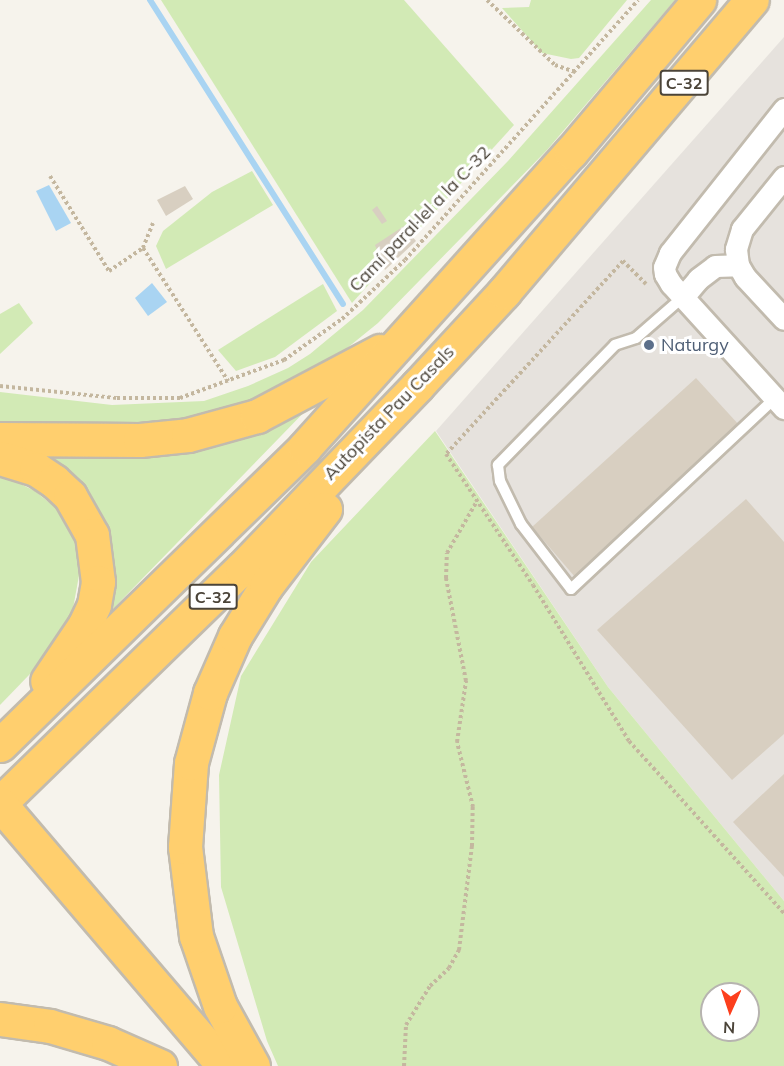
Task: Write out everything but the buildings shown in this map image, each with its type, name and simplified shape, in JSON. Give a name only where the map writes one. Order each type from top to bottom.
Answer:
[{"type":"highway","name":"Autopista Pau Casals","points":[[1,745],[296,455],[571,152],[699,0]]},
{"type":"highway","name":"Autopista Pau Casals","points":[[0,803],[242,568],[418,385],[517,276],[752,0]]},
{"type":"highway","points":[[0,439],[140,440],[197,433],[256,416],[285,404],[403,339]]},
{"type":"highway","points":[[253,1066],[220,1006],[207,973],[194,925],[185,847],[186,805],[200,727],[222,663],[235,636],[266,586],[301,538],[384,437],[418,385]]},
{"type":"highway","points":[[0,458],[36,469],[70,496],[92,535],[98,582],[94,605],[84,626],[1,745]]},
{"type":"highway","points":[[0,803],[224,1066]]},
{"type":"highway","points":[[0,1019],[50,1026],[108,1043],[160,1066]]},
{"type":"street","points":[[780,403],[683,297],[665,274],[664,267],[670,253],[784,109]]},
{"type":"street","points":[[784,177],[742,230],[736,249],[738,265],[745,277],[784,319]]},
{"type":"street","points":[[683,297],[698,279],[716,266],[738,265]]},
{"type":"lane","points":[[683,297],[636,338],[615,345],[498,465],[500,481],[521,524],[571,589],[780,403]]},
{"type":"path","points":[[487,0],[555,65],[575,72]]},
{"type":"path","name":"Camí paral·lel a la C-32","points":[[0,386],[117,398],[180,398],[284,360],[342,319],[405,260],[638,0]]},
{"type":"path","points":[[50,176],[109,271],[143,248],[153,223]]},
{"type":"path","points":[[143,248],[228,381]]},
{"type":"path","points":[[404,1066],[406,1024],[430,986],[449,968],[459,950],[462,927],[472,846],[473,807],[457,742],[466,681],[446,578],[447,553],[477,501]]},
{"type":"shaded area","points":[[784,37],[784,901],[608,687],[436,431]]},
{"type":"green space","points":[[161,0],[404,0],[514,125],[352,303]]},
{"type":"green space","points":[[531,0],[627,0],[579,58],[571,59],[542,53],[502,8],[529,7]]},
{"type":"green space","points":[[651,0],[675,0],[547,150],[378,323],[320,370],[267,399],[160,429],[0,422],[0,392],[112,405],[204,401],[248,386],[288,368],[310,354],[363,310],[508,161]]},
{"type":"green space","points":[[252,171],[273,205],[166,269],[156,246],[163,231],[212,192]]},
{"type":"green space","points":[[323,284],[337,311],[275,357],[236,371],[218,350]]},
{"type":"green space","points":[[19,303],[33,323],[0,354],[0,314]]},
{"type":"green space","points":[[315,401],[107,615],[113,572],[30,452]]},
{"type":"green space","points":[[435,431],[608,687],[784,901],[784,1066],[278,1066],[267,1041],[221,887],[219,775],[241,676],[311,562]]},
{"type":"green space","points":[[0,474],[35,491],[62,513],[78,535],[80,570],[72,614],[59,644],[0,705]]},
{"type":"water","points":[[49,185],[71,223],[56,231],[36,191]]},
{"type":"water","points":[[152,283],[167,302],[148,316],[135,298]]},
{"type":"waterway","points":[[150,0],[343,304]]},
{"type":"place","name":"Naturgy","points":[[649,345]]}]
